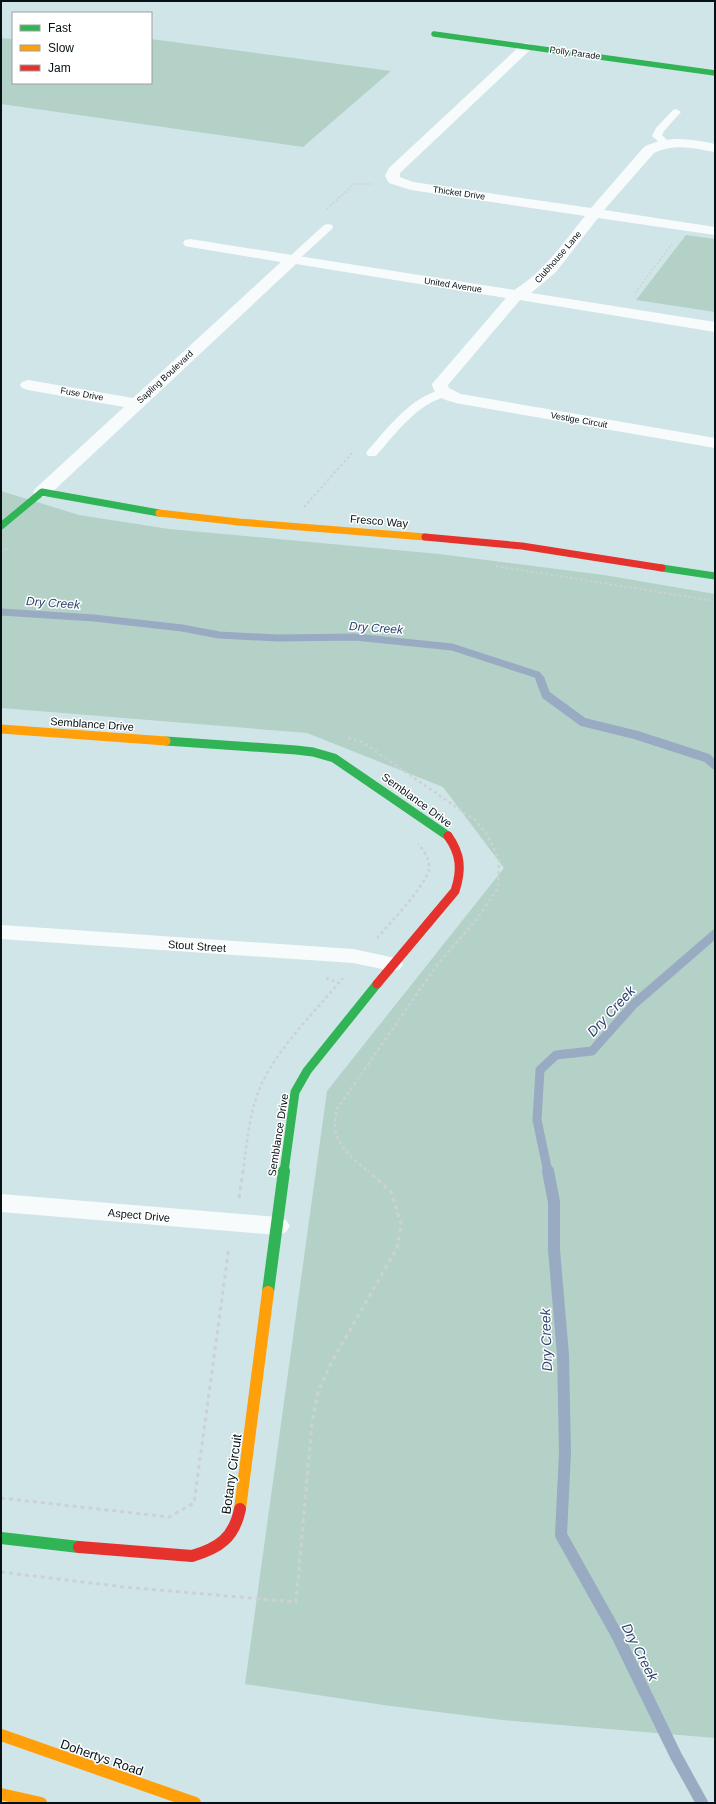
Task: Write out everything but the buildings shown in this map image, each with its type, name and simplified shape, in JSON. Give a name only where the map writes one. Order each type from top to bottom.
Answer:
[{"type":"street","name":"Polly Parade","points":[[434,34],[715,73]]},
{"type":"street","name":"Thicket Drive","points":[[526,47],[394,171],[392,176],[394,180],[411,186],[715,231]]},
{"type":"street","points":[[594,213],[649,150],[664,143],[674,142],[715,148]]},
{"type":"street","name":"Clubhouse Lane","points":[[518,295],[532,287],[571,244],[594,213]]},
{"type":"street","name":"United Avenue","points":[[190,243],[715,327]]},
{"type":"street","name":"Sapling Boulevard","points":[[1,526],[42,492],[293,259]]},
{"type":"street","points":[[444,393],[440,389],[442,380],[518,295]]},
{"type":"street","name":"Fuse Drive","points":[[28,385],[137,404]]},
{"type":"street","name":"Vestige Circuit","points":[[444,393],[452,397],[476,402],[715,443]]},
{"type":"street","name":"Fresco Way","points":[[42,492],[185,516],[522,546],[715,576]]},
{"type":"street","name":"Semblance Drive","points":[[1,729],[296,750],[324,755],[348,766],[444,832],[451,840],[461,859],[462,872],[455,891],[392,964],[307,1071],[295,1092],[277,1226]]},
{"type":"street","name":"Stout Street","points":[[1,932],[353,956],[392,964]]},
{"type":"street","name":"Aspect Drive","points":[[1,1203],[277,1226]]},
{"type":"street","name":"Botany Circuit","points":[[1,1538],[86,1548],[192,1556],[204,1554],[217,1548],[229,1538],[236,1528],[239,1514],[277,1226]]},
{"type":"street","name":"Dohertys Road","points":[[1,1735],[195,1803]]},
{"type":"street","points":[[1,1794],[41,1803]]},
{"type":"lane","points":[[664,143],[657,136],[659,130],[676,112]]},
{"type":"lane","name":"Sapling Boulevard","points":[[293,259],[328,227]]},
{"type":"lane","points":[[372,453],[419,403],[435,394],[444,393]]},
{"type":"path","points":[[326,210],[354,184],[374,184]]},
{"type":"path","points":[[633,295],[676,239]]},
{"type":"path","points":[[493,566],[715,601]]},
{"type":"path","points":[[1,1498],[169,1517],[194,1503],[230,1244],[239,1198]]},
{"type":"path","points":[[1,1572],[124,1587],[260,1600]]},
{"type":"green space","points":[[1,38],[12,39],[12,84],[152,84],[152,39],[391,71],[303,147],[1,104]]},
{"type":"green space","points":[[686,235],[715,239],[715,312],[636,300]]},
{"type":"green space","points":[[1,491],[79,515],[169,529],[439,554],[604,575],[715,594],[715,1738],[502,1720],[383,1705],[245,1684],[327,1091],[504,868],[443,787],[307,733],[1,708]]},
{"type":"waterway","name":"Dry Creek","points":[[1,612],[94,618],[182,628],[219,635],[278,638],[355,637],[452,647],[538,675],[540,680]]},
{"type":"waterway","name":"Dry Creek","points":[[540,679],[546,695],[583,722],[636,735],[707,758],[715,765]]},
{"type":"waterway","name":"Dry Creek","points":[[548,1172],[537,1120],[540,1070],[556,1055],[592,1051],[634,1004],[715,934]]},
{"type":"waterway","name":"Dry Creek","points":[[548,1171],[554,1202],[554,1250],[563,1355],[565,1452],[561,1535],[617,1635],[676,1756],[702,1803]]},
{"type":"traffic: fast","points":[[434,34],[715,73]]},
{"type":"traffic: fast","points":[[1,526],[42,492],[159,513]]},
{"type":"traffic: fast","points":[[662,568],[715,576]]},
{"type":"traffic: fast","points":[[166,741],[296,750],[313,752],[334,758],[448,836]]},
{"type":"traffic: fast","points":[[268,1292],[295,1092],[307,1071],[377,984]]},
{"type":"traffic: fast","points":[[1,1538],[79,1547]]},
{"type":"traffic: slow","points":[[159,513],[239,522],[425,537]]},
{"type":"traffic: slow","points":[[1,729],[166,741]]},
{"type":"traffic: slow","points":[[240,1509],[268,1292]]},
{"type":"traffic: slow","points":[[1,1735],[195,1803]]},
{"type":"traffic: slow","points":[[1,1794],[41,1803]]},
{"type":"traffic: jam","points":[[425,537],[522,546],[662,568]]},
{"type":"traffic: jam","points":[[377,984],[455,891],[458,883],[460,862],[457,849],[448,836]]},
{"type":"traffic: jam","points":[[79,1547],[192,1556],[210,1550],[224,1541],[230,1535],[238,1519],[240,1509]]}]
